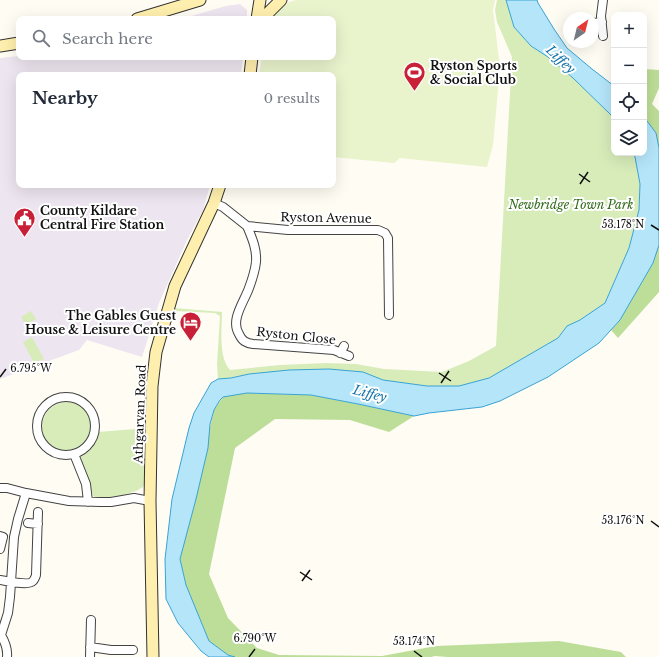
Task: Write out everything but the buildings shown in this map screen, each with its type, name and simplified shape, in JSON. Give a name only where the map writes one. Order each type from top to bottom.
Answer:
[{"type":"main road","points":[[147,16],[200,0]]},
{"type":"main road","points":[[257,16],[260,0]]},
{"type":"main road","points":[[265,16],[282,0]]},
{"type":"main road","points":[[0,46],[16,44]]},
{"type":"main road","points":[[250,72],[252,60]]},
{"type":"main road","name":"Athgarvan Road","points":[[153,657],[150,501],[152,386],[156,352],[175,286],[214,203],[219,188]]},
{"type":"street","points":[[599,19],[601,16],[603,0]]},
{"type":"street","points":[[599,27],[603,36]]},
{"type":"street","points":[[214,203],[223,207],[247,226]]},
{"type":"street","name":"Ryston Avenue","points":[[247,226],[288,230],[378,230],[385,233],[388,238],[389,315]]},
{"type":"street","name":"Ryston Close","points":[[247,226],[255,248],[256,260],[254,274],[249,289],[239,308],[236,321],[236,330],[245,343],[334,350],[342,349],[349,356]]},
{"type":"street","points":[[57,398],[75,398],[83,402],[90,409],[94,417],[94,435],[91,441],[81,451],[74,454],[58,454],[50,450],[43,444],[39,436],[37,426],[40,413],[42,409],[57,398]]},
{"type":"street","points":[[74,454],[86,484],[88,502]]},
{"type":"street","points":[[0,488],[7,488],[69,501],[111,502],[134,498],[150,501]]},
{"type":"street","points":[[7,657],[6,645],[0,637],[8,613],[14,537],[26,493]]},
{"type":"street","points":[[0,580],[24,584],[32,583],[34,580],[36,575],[38,512]]},
{"type":"street","points":[[28,523],[38,524]]},
{"type":"street","points":[[0,536],[3,537],[0,549]]},
{"type":"street","points":[[90,657],[91,620]]},
{"type":"street","points":[[90,647],[129,652]]},
{"type":"shaded area","points":[[240,4],[247,10],[247,16],[191,16],[226,6]]},
{"type":"shaded area","points":[[16,56],[16,60],[243,60],[241,72],[16,72],[16,188],[209,188],[203,210],[187,240],[159,303],[142,357],[87,340],[79,350],[0,379],[0,58]]},
{"type":"green space","name":"Ryston Sports & Social Club","points":[[296,0],[495,0],[493,10],[500,68],[493,145],[487,167],[400,158],[394,163],[336,157],[336,72],[260,72],[262,60],[336,60],[336,16],[273,16],[286,3]]},
{"type":"green space","name":"Newbridge Town Park","points":[[497,0],[506,0],[514,27],[531,46],[548,57],[573,78],[611,115],[611,156],[635,157],[640,184],[639,210],[629,248],[605,303],[580,320],[567,326],[558,338],[490,378],[459,386],[427,386],[383,380],[363,372],[218,379],[217,364],[220,316],[215,313],[174,311],[174,308],[222,312],[222,350],[226,364],[230,370],[280,365],[326,363],[356,364],[384,369],[442,372],[469,361],[496,346],[512,57],[497,22],[495,10]]},
{"type":"green space","points":[[647,69],[659,70],[659,88],[652,104],[659,111],[659,148],[656,133],[647,121]]},
{"type":"green space","points":[[659,245],[659,292],[618,338],[611,330],[620,320],[653,263]]},
{"type":"green space","points":[[31,311],[36,319],[26,325],[21,317]]},
{"type":"green space","points":[[32,337],[44,359],[34,363],[23,342]]},
{"type":"green space","points":[[247,393],[311,395],[414,416],[389,432],[350,420],[275,419],[235,448],[209,574],[228,618],[257,648],[279,655],[382,656],[436,646],[559,641],[621,652],[626,657],[235,657],[228,655],[209,641],[186,585],[180,559],[214,410],[223,397]]},
{"type":"green space","points":[[67,402],[77,404],[85,409],[90,417],[92,427],[90,437],[85,445],[77,450],[67,452],[57,450],[49,445],[44,437],[42,427],[44,417],[49,409],[57,404]]},
{"type":"green space","points":[[135,429],[135,444],[146,435],[146,481],[143,487],[136,491],[117,497],[97,498],[93,496],[86,472],[81,462],[81,456],[95,442],[98,432]]},
{"type":"water","name":"Liffey","points":[[506,0],[537,0],[563,42],[563,48],[567,48],[611,84],[611,115],[573,78],[548,57],[531,46],[514,27]]},
{"type":"water","name":"Liffey","points":[[647,121],[656,133],[659,148],[659,245],[653,263],[620,320],[599,343],[548,377],[500,401],[482,407],[414,416],[311,395],[247,393],[223,397],[220,400],[214,410],[210,424],[208,448],[180,559],[186,585],[209,641],[228,655],[235,657],[209,657],[201,651],[178,623],[166,599],[165,559],[172,499],[189,428],[194,413],[211,383],[218,379],[249,374],[289,370],[329,369],[363,372],[383,380],[427,386],[459,386],[489,378],[558,338],[567,326],[580,320],[605,303],[629,248],[639,210],[640,184],[635,157],[647,156]]},
{"type":"place","name":"Ryston Sports & Social Club","points":[[415,92]]},
{"type":"place","name":"County Kildare Central Fire Station","points":[[24,238]]},
{"type":"place","name":"The Gables Guest House & Leisure Centre","points":[[191,342]]}]
